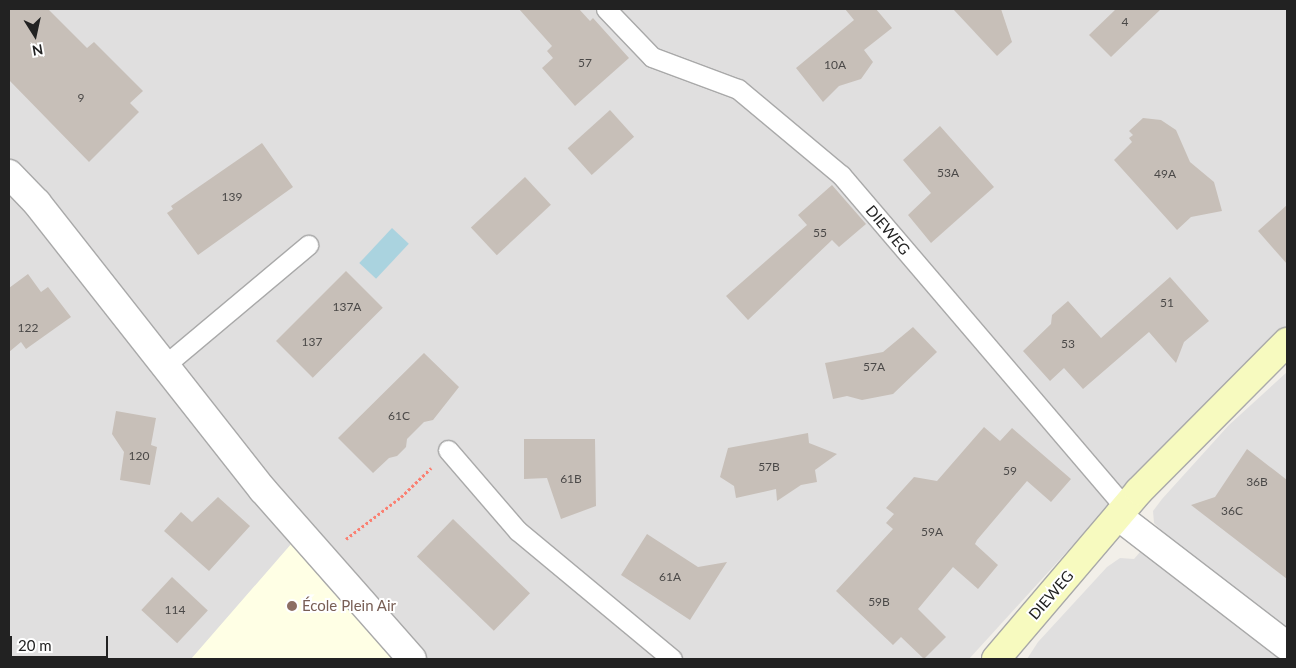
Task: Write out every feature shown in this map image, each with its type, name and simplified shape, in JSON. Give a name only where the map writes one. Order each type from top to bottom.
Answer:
[{"type":"street","points":[[9,174],[37,203],[321,558],[412,659]]},
{"type":"street","name":"DIEWEG","points":[[996,659],[1122,512],[1287,342]]},
{"type":"street","points":[[1122,512],[1287,646]]},
{"type":"lane","name":"DIEWEG","points":[[606,9],[652,57],[738,89],[841,175],[1122,512]]},
{"type":"lane","points":[[165,365],[308,245]]},
{"type":"lane","points":[[448,450],[518,531],[672,659]]},
{"type":"path","points":[[321,558],[401,497],[448,450]]},
{"type":"shaded area","points":[[9,9],[1287,9],[1287,330],[1123,490],[969,659],[9,659]]},
{"type":"shaded area","points":[[1287,372],[1287,659],[1027,659],[1038,642],[1107,567],[1120,558],[1134,559],[1160,529],[1154,523],[1153,511],[1162,499],[1229,425]]},
{"type":"shaded area","name":"École Plein Air","points":[[292,543],[327,586],[401,659],[191,659]]},
{"type":"water","points":[[392,228],[409,244],[376,279],[359,263]]},
{"type":"building","points":[[9,9],[48,9],[87,48],[94,42],[143,91],[130,103],[139,112],[89,162],[9,80]]},
{"type":"building","points":[[519,9],[579,9],[590,21],[593,18],[629,58],[575,106],[542,68],[553,58],[547,51],[552,46]]},
{"type":"building","points":[[845,9],[876,9],[892,28],[864,50],[873,62],[861,79],[839,86],[823,102],[796,68],[854,20]]},
{"type":"building","points":[[953,9],[1001,9],[1012,42],[997,56]]},
{"type":"building","points":[[1116,9],[1161,9],[1111,57],[1089,35]]},
{"type":"building","points":[[610,110],[634,137],[592,175],[568,148]]},
{"type":"building","points":[[1143,118],[1161,120],[1176,130],[1190,162],[1214,182],[1222,211],[1191,217],[1177,230],[1114,160],[1132,142],[1129,138],[1133,135],[1129,131]]},
{"type":"building","points":[[940,126],[994,187],[931,243],[908,215],[931,193],[903,160]]},
{"type":"building","points":[[262,143],[293,187],[198,255],[167,213],[173,209],[171,206]]},
{"type":"building","points":[[525,177],[551,205],[497,255],[471,227]]},
{"type":"building","points":[[832,185],[866,224],[839,247],[832,240],[748,320],[726,296],[807,225],[798,215]]},
{"type":"building","points":[[1287,205],[1287,264],[1258,231]]},
{"type":"building","points":[[346,271],[383,308],[313,378],[276,341]]},
{"type":"building","points":[[28,274],[41,292],[48,287],[71,317],[26,349],[21,342],[9,352],[9,288]]},
{"type":"building","points":[[1170,277],[1209,321],[1184,342],[1176,363],[1149,332],[1083,389],[1064,368],[1050,381],[1023,351],[1051,324],[1052,315],[1068,301],[1101,338]]},
{"type":"building","points":[[913,327],[937,352],[893,394],[862,400],[847,396],[833,399],[825,363],[883,352]]},
{"type":"building","points":[[424,353],[459,387],[433,420],[424,422],[407,439],[406,447],[397,456],[389,458],[373,473],[338,438]]},
{"type":"building","points":[[116,411],[156,418],[151,445],[157,447],[150,485],[120,480],[124,452],[112,434]]},
{"type":"building","points":[[984,427],[1000,441],[1012,428],[1071,479],[1051,502],[1027,481],[975,544],[998,565],[978,589],[953,567],[918,609],[946,637],[924,659],[901,637],[893,645],[836,591],[893,529],[886,523],[894,514],[886,508],[914,477],[937,481]]},
{"type":"building","points":[[808,433],[809,443],[837,454],[815,470],[817,482],[801,485],[777,501],[776,489],[736,498],[734,486],[720,477],[728,448]]},
{"type":"building","points":[[524,439],[595,439],[596,506],[561,519],[547,478],[524,479]]},
{"type":"building","points":[[1247,449],[1287,480],[1287,579],[1191,505],[1215,497]]},
{"type":"building","points":[[218,497],[250,526],[209,571],[164,531],[181,512],[192,522]]},
{"type":"building","points":[[453,519],[530,593],[494,631],[417,556]]},
{"type":"building","points":[[647,534],[698,567],[727,562],[690,620],[621,575]]},
{"type":"building","points":[[172,577],[208,610],[177,643],[141,610]]},
{"type":"place","name":"École Plein Air","points":[[292,606]]}]
